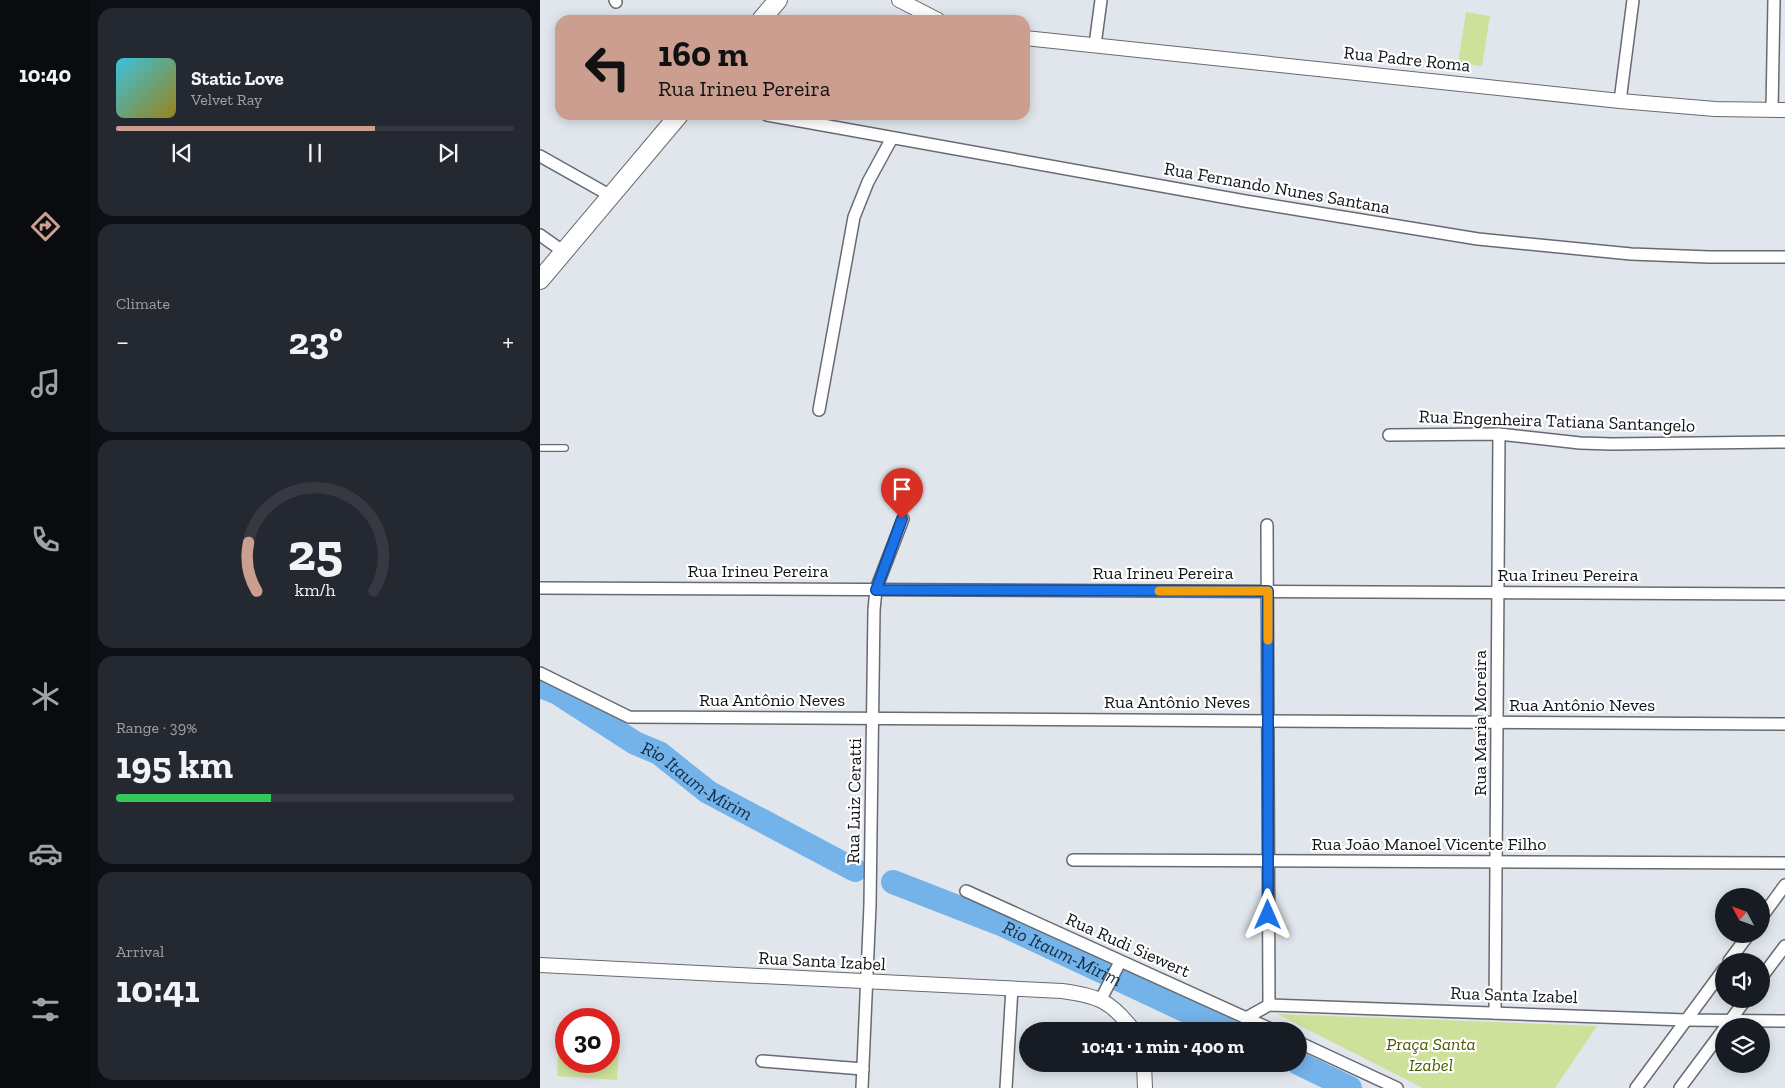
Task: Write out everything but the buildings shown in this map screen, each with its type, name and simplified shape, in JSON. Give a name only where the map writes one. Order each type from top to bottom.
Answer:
[{"type":"main road","points":[[765,15],[778,0]]},
{"type":"main road","points":[[540,280],[675,120]]},
{"type":"street","points":[[899,0],[928,15]]},
{"type":"street","points":[[1095,45],[1101,0]]},
{"type":"street","points":[[1620,101],[1633,0]]},
{"type":"street","points":[[1774,0],[1778,110]]},
{"type":"street","name":"Rua Padre Roma","points":[[1030,38],[1681,107],[1778,110]]},
{"type":"street","name":"Rua Fernando Nunes Santana","points":[[794,120],[1245,201],[1478,239],[1631,254],[1785,257]]},
{"type":"street","points":[[819,410],[854,217],[868,182],[892,138]]},
{"type":"street","points":[[540,156],[611,196]]},
{"type":"street","points":[[540,234],[564,252]]},
{"type":"street","name":"Rua Engenheira Tatiana Santangelo","points":[[1389,434],[1499,434],[1580,443],[1612,444],[1785,442]]},
{"type":"street","name":"Rua Maria Moreira","points":[[1495,1012],[1499,434]]},
{"type":"street","name":"Rua Luiz Ceratti","points":[[862,1088],[868,982],[873,632],[876,590],[902,519]]},
{"type":"street","points":[[1246,1018],[1269,1004],[1268,526]]},
{"type":"street","name":"Rua Irineu Pereira","points":[[540,588],[1785,594]]},
{"type":"street","name":"Rua Antônio Neves","points":[[540,673],[629,717],[1785,724]]},
{"type":"street","name":"Rua João Manoel Vicente Filho","points":[[1073,860],[1785,863]]},
{"type":"street","points":[[1770,906],[1785,886]]},
{"type":"street","name":"Rua Rudi Siewert","points":[[966,891],[1255,1022]]},
{"type":"street","points":[[1735,953],[1743,943]]},
{"type":"street","points":[[1770,966],[1785,946]]},
{"type":"street","points":[[1120,962],[1101,999],[1114,1008],[1126,1022]]},
{"type":"street","name":"Rua Santa Izabel","points":[[540,965],[1062,991],[1101,999]]},
{"type":"street","points":[[1637,1088],[1715,981]]},
{"type":"street","points":[[1006,1088],[1012,988]]},
{"type":"street","name":"Rua Santa Izabel","points":[[1269,1004],[1686,1020],[1715,1024]]},
{"type":"street","points":[[1731,1018],[1739,1008]]},
{"type":"street","name":"Rua Santa Izabel","points":[[1770,1022],[1785,1021]]},
{"type":"street","points":[[1680,1088],[1715,1040]]},
{"type":"street","points":[[1307,1046],[1397,1088]]},
{"type":"street","points":[[762,1060],[863,1069]]},
{"type":"street","points":[[1144,1072],[1145,1088]]},
{"type":"lane","points":[[540,448],[565,448]]},
{"type":"green space","points":[[1466,12],[1490,16],[1482,66],[1458,63]]},
{"type":"green space","name":"Praça Santa Izabel","points":[[1277,1014],[1597,1026],[1555,1088],[1423,1088],[1307,1029],[1307,1022],[1293,1022]]},
{"type":"green space","points":[[557,1073],[617,1073],[617,1080],[557,1076]]},
{"type":"waterway","name":"Rio Itaum-Mirim","points":[[540,686],[556,692],[635,743],[659,753],[708,792],[855,870]]},
{"type":"waterway","name":"Rio Itaum-Mirim","points":[[893,882],[1001,924],[1210,1022]]},
{"type":"waterway","name":"Rio Itaum-Mirim","points":[[1307,1067],[1350,1088]]},
{"type":"slow traffic","points":[[1159,591],[1268,591],[1268,640]]},
{"type":"route","points":[[902,519],[876,590],[1268,591],[1268,915]]}]
